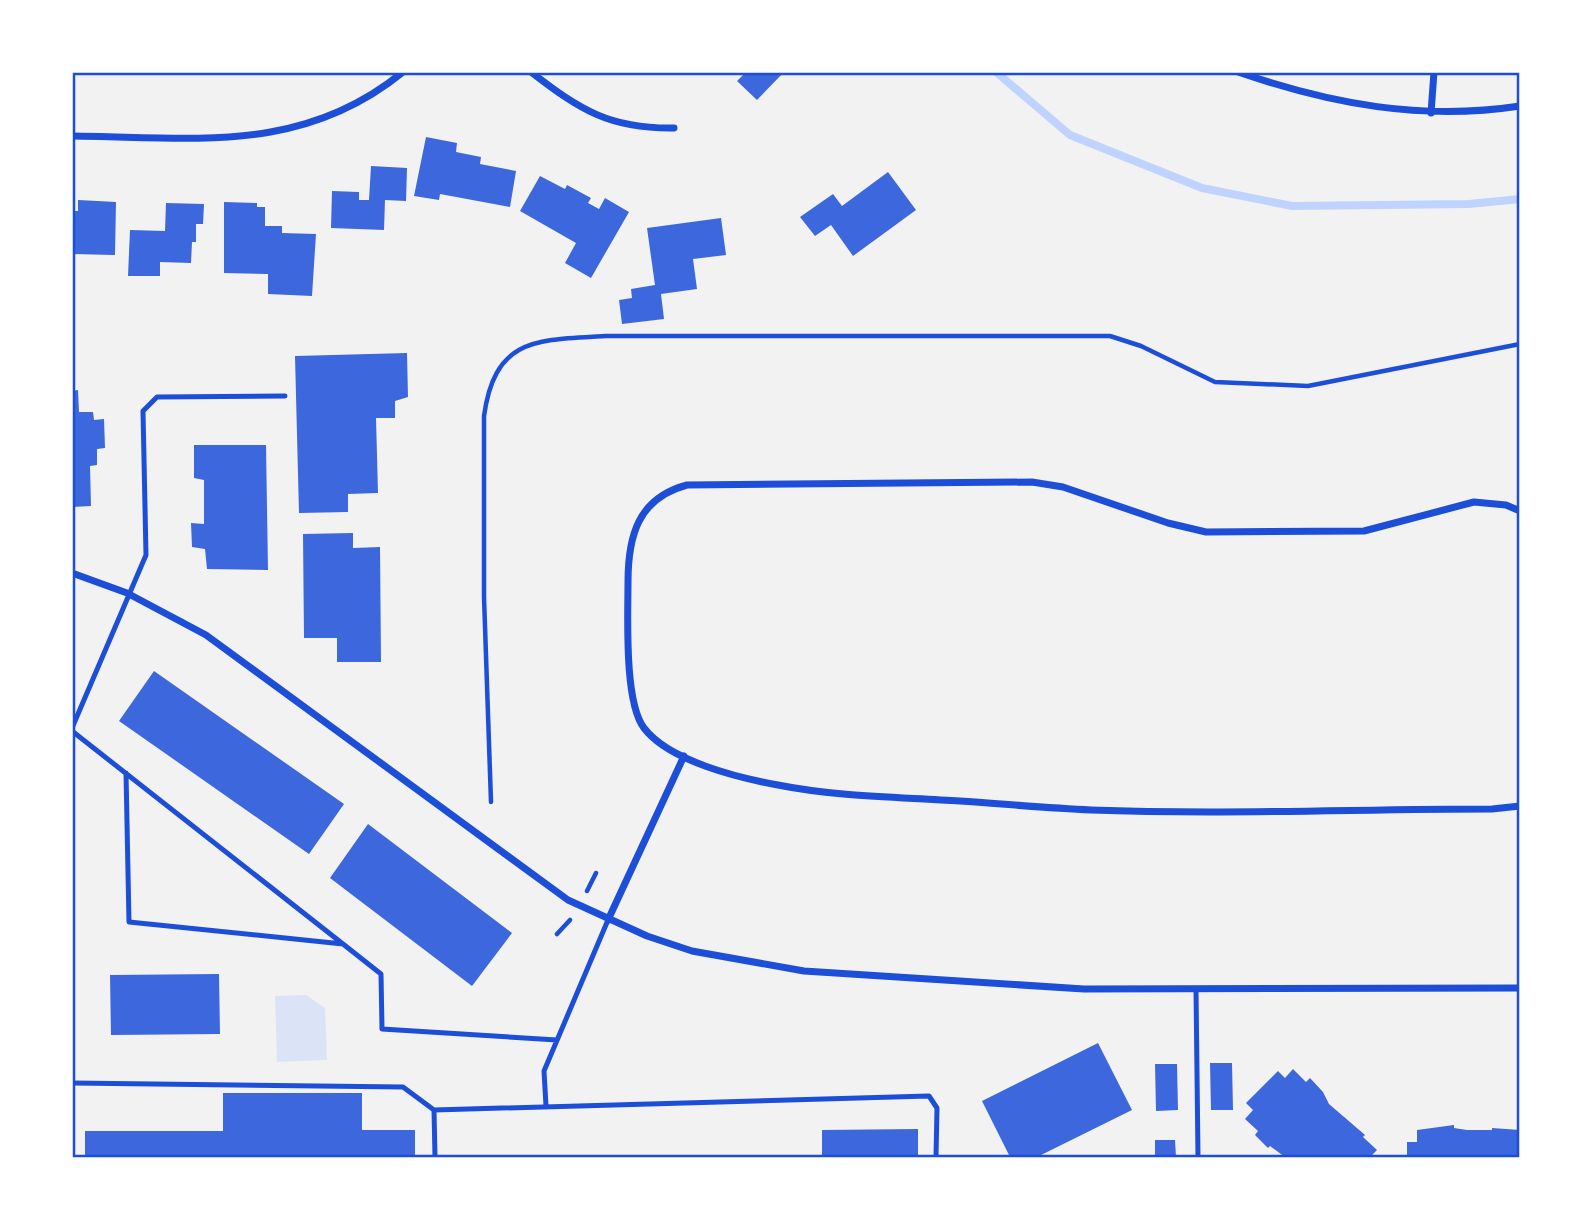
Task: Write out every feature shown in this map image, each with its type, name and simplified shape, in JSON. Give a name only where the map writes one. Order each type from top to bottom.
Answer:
[{"type":"street","points":[[72,136],[227,137],[292,130],[345,110],[402,72]]},
{"type":"street","points":[[531,72],[584,110],[604,120],[626,127],[674,128]]},
{"type":"street","points":[[1238,72],[1332,100],[1431,113],[1520,106]]},
{"type":"street","points":[[1431,113],[1434,72]]},
{"type":"street","points":[[1520,512],[1497,503],[1474,502],[1364,531],[1215,532],[1188,529],[1063,487],[1032,482],[707,484],[672,489],[647,506],[632,533],[628,582],[632,702],[644,728],[660,743],[684,757],[752,780],[806,790],[1091,810],[1492,809],[1520,806]]},
{"type":"street","points":[[72,573],[130,594],[181,620],[216,642],[540,882],[608,920],[692,951],[804,971],[1084,989],[1520,988]]},
{"type":"street","points":[[608,920],[684,757]]},
{"type":"lane","points":[[285,396],[157,397],[143,411],[146,555],[72,729],[381,974],[382,1029],[557,1040]]},
{"type":"lane","points":[[126,773],[129,922],[343,944]]},
{"type":"lane","points":[[546,1106],[544,1071],[608,920]]},
{"type":"lane","points":[[1196,989],[1198,1157]]},
{"type":"lane","points":[[72,1083],[403,1087],[434,1110],[929,1096],[937,1108],[936,1157]]},
{"type":"lane","points":[[434,1110],[435,1157]]},
{"type":"path","points":[[491,802],[484,597],[484,416],[487,392],[499,365],[522,349],[559,339],[605,336],[1110,336],[1141,346],[1215,382],[1308,386],[1520,344]]},
{"type":"shaded area","points":[[306,995],[325,1008],[327,1060],[277,1062],[275,996]]},
{"type":"building","points":[[746,72],[784,72],[757,100],[737,81]]},
{"type":"building","points":[[426,137],[457,143],[456,152],[481,157],[480,164],[516,171],[510,207],[440,194],[439,200],[414,196]]},
{"type":"building","points":[[371,166],[407,168],[406,201],[385,200],[384,230],[331,228],[332,191],[359,192],[359,200],[369,200]]},
{"type":"building","points":[[888,172],[916,210],[853,256],[831,225],[815,236],[800,217],[833,194],[842,206]]},
{"type":"building","points":[[540,176],[565,189],[567,185],[591,198],[588,203],[599,209],[605,198],[629,212],[591,278],[565,263],[576,243],[520,211]]},
{"type":"building","points":[[78,200],[116,202],[115,255],[72,254],[72,211],[78,211]]},
{"type":"building","points":[[224,202],[257,203],[257,207],[265,207],[265,226],[282,226],[282,233],[316,234],[312,296],[268,294],[268,274],[224,273]]},
{"type":"building","points":[[166,203],[204,204],[203,224],[196,224],[196,242],[192,242],[191,263],[160,262],[160,276],[128,276],[130,230],[165,231]]},
{"type":"building","points":[[721,218],[726,255],[693,259],[697,289],[661,294],[664,319],[622,324],[619,300],[632,298],[631,289],[655,285],[647,228]]},
{"type":"building","points":[[407,353],[408,397],[395,401],[395,418],[376,418],[378,493],[348,494],[348,512],[299,513],[295,356]]},
{"type":"building","points":[[78,390],[79,412],[93,412],[94,420],[104,419],[105,448],[97,449],[97,465],[90,466],[91,506],[72,507],[72,391]]},
{"type":"building","points":[[194,445],[266,445],[268,570],[207,569],[205,549],[192,547],[191,523],[204,524],[204,480],[194,478]]},
{"type":"building","points":[[353,533],[353,548],[380,547],[381,662],[337,662],[337,638],[304,638],[303,534]]},
{"type":"building","points":[[154,671],[344,804],[309,854],[119,721]]},
{"type":"building","points":[[368,824],[512,933],[472,986],[330,878]]},
{"type":"building","points":[[219,974],[220,1034],[111,1035],[110,975]]},
{"type":"building","points":[[1098,1043],[1132,1110],[1037,1157],[1010,1157],[982,1101]]},
{"type":"building","points":[[1210,1063],[1232,1063],[1233,1110],[1211,1110]]},
{"type":"building","points":[[1155,1064],[1177,1064],[1178,1110],[1156,1111]]},
{"type":"building","points":[[1293,1069],[1306,1082],[1310,1078],[1323,1092],[1329,1104],[1365,1135],[1363,1137],[1377,1150],[1370,1157],[1285,1157],[1270,1146],[1268,1148],[1255,1135],[1258,1131],[1245,1119],[1253,1110],[1246,1103],[1278,1071],[1285,1078]]},
{"type":"building","points":[[223,1093],[362,1093],[362,1130],[415,1130],[415,1157],[85,1157],[85,1131],[223,1131]]},
{"type":"building","points":[[1454,1125],[1454,1128],[1467,1130],[1520,1130],[1520,1157],[1407,1157],[1407,1142],[1417,1142],[1417,1130]]},
{"type":"building","points":[[918,1129],[918,1157],[822,1157],[822,1130]]},
{"type":"building","points":[[1155,1140],[1175,1140],[1176,1157],[1155,1157]]},
{"type":"waterway","points":[[996,72],[1070,135],[1202,188],[1292,206],[1469,204],[1520,199]]}]
